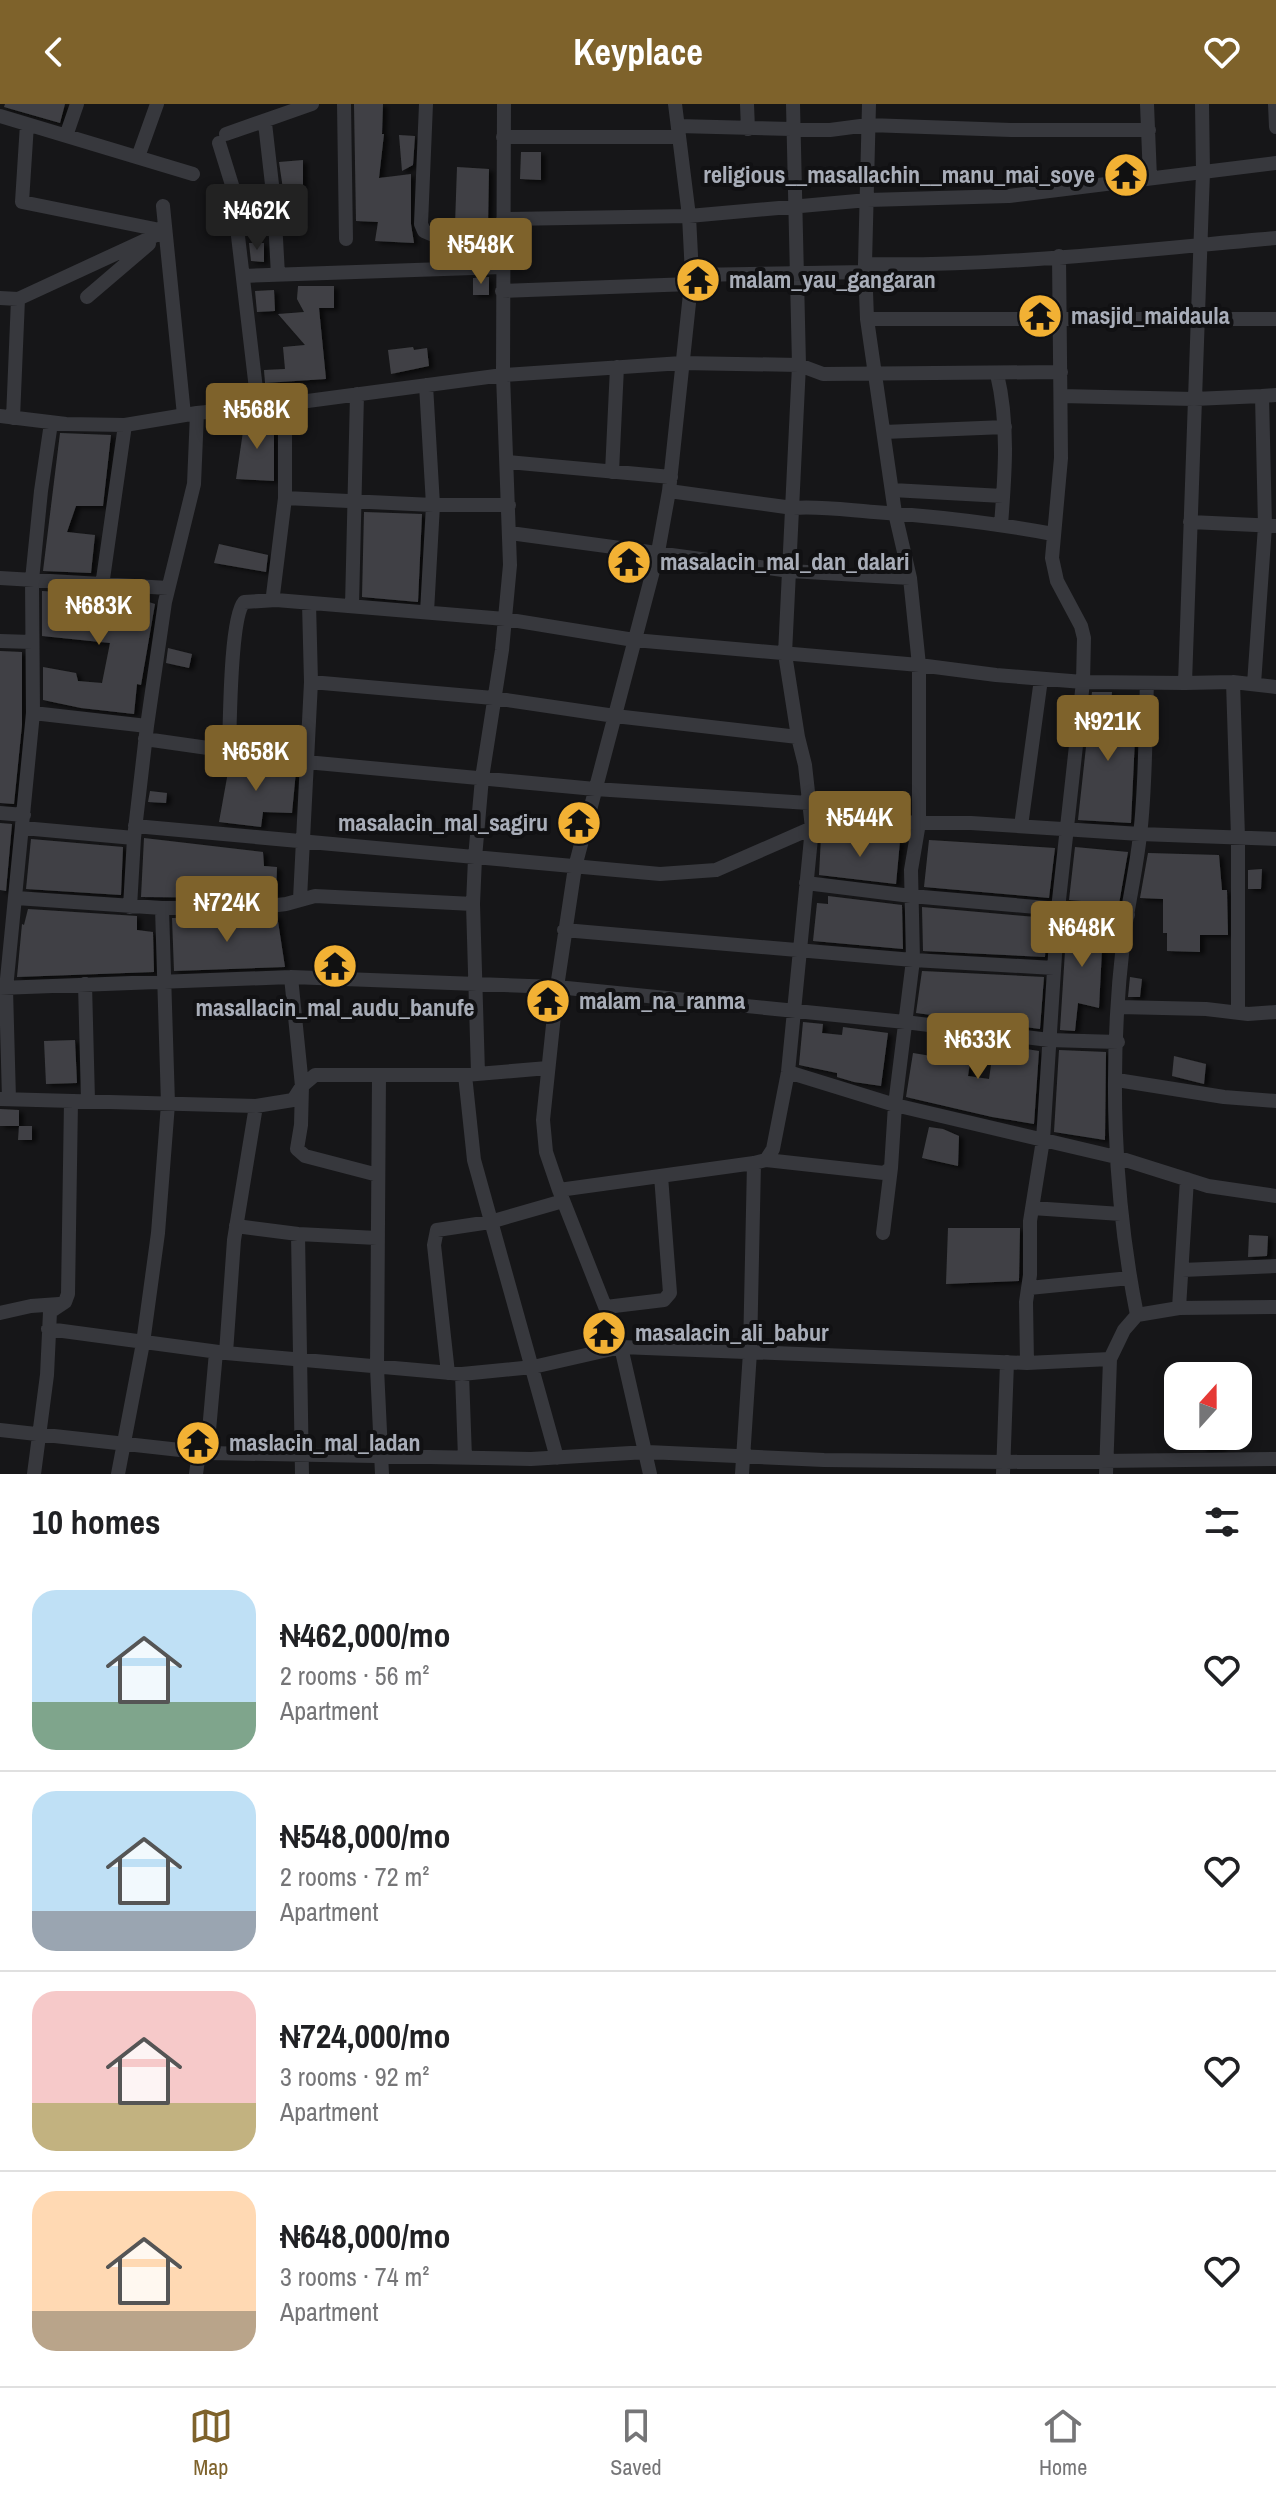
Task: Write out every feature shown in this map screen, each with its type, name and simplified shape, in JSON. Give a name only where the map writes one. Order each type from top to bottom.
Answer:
[{"type":"street","points":[[66,136],[77,104]]},
{"type":"street","points":[[138,157],[157,104]]},
{"type":"street","points":[[258,406],[232,185],[223,138],[312,104]]},
{"type":"street","points":[[344,104],[346,239]]},
{"type":"street","points":[[426,104],[421,224],[424,231],[431,234],[502,236]]},
{"type":"street","points":[[504,104],[503,375],[510,565],[482,778],[475,858],[474,1160],[567,1474]]},
{"type":"street","points":[[650,1474],[621,1347],[561,1196],[546,1152],[543,1120],[564,930],[575,867],[658,552],[670,484],[692,279],[689,216],[675,104]]},
{"type":"street","points":[[747,104],[748,129]]},
{"type":"street","points":[[742,1474],[760,1162],[773,1149],[788,1072],[812,828],[805,765],[785,654],[799,365],[793,104]]},
{"type":"street","points":[[869,104],[865,268],[867,319],[895,513],[910,578],[919,665],[919,823],[911,870],[913,960],[883,1233]]},
{"type":"street","points":[[1147,104],[1150,178]]},
{"type":"street","points":[[1185,683],[1203,172],[1202,104]]},
{"type":"street","points":[[1275,108],[1276,127]]},
{"type":"street","points":[[0,116],[193,174]]},
{"type":"street","points":[[265,123],[278,275]]},
{"type":"street","points":[[22,202],[27,124]]},
{"type":"street","points":[[503,137],[748,129],[830,130],[868,125],[1011,130],[1149,130]]},
{"type":"street","points":[[503,219],[689,216],[868,200],[1009,196],[1276,163]]},
{"type":"street","points":[[22,202],[135,229]]},
{"type":"street","points":[[22,202],[165,231]]},
{"type":"street","points":[[130,907],[134,832],[146,733],[168,588],[194,484],[190,414],[163,206]]},
{"type":"street","points":[[87,297],[165,231]]},
{"type":"street","points":[[0,298],[18,299],[165,231]]},
{"type":"street","points":[[502,291],[1059,256],[1276,238]]},
{"type":"street","points":[[1027,1363],[1026,1302],[1032,1208],[1043,1140],[1065,828],[1083,682],[1084,638],[1081,626],[1057,581],[1052,558],[1061,458],[1059,256]]},
{"type":"street","points":[[243,276],[502,267]]},
{"type":"street","points":[[18,299],[6,417],[51,423],[125,425],[503,375],[682,363],[799,365],[823,374],[1061,372]]},
{"type":"street","points":[[867,319],[1276,319]]},
{"type":"street","points":[[612,472],[617,367]]},
{"type":"street","points":[[997,374],[1006,459],[1001,525]]},
{"type":"street","points":[[426,385],[433,505],[427,612]]},
{"type":"street","points":[[352,606],[357,394]]},
{"type":"street","points":[[1061,396],[1194,399],[1269,396],[1271,526],[1254,684]]},
{"type":"street","points":[[276,600],[273,595],[285,498],[285,404]]},
{"type":"street","points":[[51,423],[32,580],[33,713],[24,822],[3,988],[4,1099],[256,1106],[293,1100],[302,1086],[315,1075],[472,1074],[548,1068]]},
{"type":"street","points":[[102,586],[125,425]]},
{"type":"street","points":[[884,432],[1005,427]]},
{"type":"street","points":[[507,462],[612,472],[793,508],[895,513],[1053,534]]},
{"type":"street","points":[[892,490],[1003,496]]},
{"type":"street","points":[[285,498],[509,505]]},
{"type":"street","points":[[1190,522],[1271,526]]},
{"type":"street","points":[[510,533],[790,571],[910,578]]},
{"type":"street","points":[[0,578],[168,588]]},
{"type":"street","points":[[229,751],[234,649],[240,607],[244,602],[276,600],[505,619],[634,640],[1041,679],[1233,682],[1276,687]]},
{"type":"street","points":[[300,899],[311,682],[309,603]]},
{"type":"street","points":[[0,641],[32,642]]},
{"type":"street","points":[[1021,826],[1041,679]]},
{"type":"street","points":[[311,682],[493,698],[798,737]]},
{"type":"street","points":[[1233,682],[1238,837],[1238,1013]]},
{"type":"street","points":[[1137,1315],[1121,1214],[1116,1157],[1117,1080],[1119,1007],[1140,834],[1147,683]]},
{"type":"street","points":[[33,713],[229,751],[306,762],[595,789],[809,803]]},
{"type":"street","points":[[0,813],[24,822],[134,832],[302,840],[660,874],[716,870],[812,828],[863,822],[1021,826],[1276,839]]},
{"type":"street","points":[[806,883],[911,896],[1128,915]]},
{"type":"street","points":[[16,898],[162,908],[253,908],[315,896],[473,904]]},
{"type":"street","points":[[118,1474],[143,1343],[158,1233],[168,1104],[162,908]]},
{"type":"street","points":[[564,930],[913,960],[1054,968]]},
{"type":"street","points":[[3,988],[291,977],[475,983],[557,987],[794,1010],[1049,1040],[1118,1042]]},
{"type":"street","points":[[291,977],[302,1086],[297,1149],[305,1156],[378,1175]]},
{"type":"street","points":[[85,984],[88,1100]]},
{"type":"street","points":[[1119,1007],[1276,1012]]},
{"type":"street","points":[[788,1072],[895,1105],[1116,1157],[1208,1186],[1276,1196]]},
{"type":"street","points":[[379,1076],[377,1368],[382,1474]]},
{"type":"street","points":[[1117,1080],[1224,1097],[1276,1101]]},
{"type":"street","points":[[34,1474],[47,1375],[51,1310],[67,1299],[68,1294],[71,1101]]},
{"type":"street","points":[[196,1474],[203,1453],[221,1353],[236,1226],[256,1106]]},
{"type":"street","points":[[465,1458],[434,1236],[437,1230],[490,1222],[561,1196],[661,1176],[760,1162],[884,1173],[891,1168]]},
{"type":"street","points":[[606,1307],[664,1300],[670,1293],[661,1176]]},
{"type":"street","points":[[1179,1308],[1187,1179]]},
{"type":"street","points":[[1032,1208],[1121,1214]]},
{"type":"street","points":[[236,1226],[298,1234],[377,1238]]},
{"type":"street","points":[[298,1234],[302,1474]]},
{"type":"street","points":[[1182,1270],[1276,1266]]},
{"type":"street","points":[[1029,1288],[1130,1278]]},
{"type":"street","points":[[0,1313],[60,1304]]},
{"type":"street","points":[[1106,1468],[1110,1359],[1124,1330],[1137,1315],[1179,1308],[1276,1307]]},
{"type":"street","points":[[48,1329],[221,1353],[455,1374],[533,1367],[621,1347],[1027,1363],[1110,1359]]},
{"type":"street","points":[[1004,1468],[1007,1362]]},
{"type":"street","points":[[0,1430],[203,1453],[465,1458],[492,1466],[647,1452],[743,1455],[823,1467],[1106,1468],[1276,1459]]},
{"type":"building","points":[[5,104],[65,104],[60,123],[4,107]]},
{"type":"building","points":[[354,104],[383,104],[384,134],[379,178],[411,174],[414,243],[375,241],[378,222],[356,221]]},
{"type":"building","points":[[399,135],[415,136],[413,165],[402,171]]},
{"type":"building","points":[[521,152],[541,152],[541,180],[520,179]]},
{"type":"building","points":[[303,160],[303,186],[283,189],[279,162]]},
{"type":"building","points":[[457,167],[489,169],[488,226],[455,225]]},
{"type":"building","points":[[249,243],[264,243],[264,262],[251,261]]},
{"type":"building","points":[[489,277],[489,295],[473,295],[473,278]]},
{"type":"building","points":[[298,286],[334,286],[334,308],[319,308],[326,379],[265,383],[264,370],[285,369],[283,347],[305,345],[278,314],[304,312],[297,299]]},
{"type":"building","points":[[274,290],[275,311],[257,312],[255,291]]},
{"type":"building","points":[[413,347],[414,350],[427,348],[429,366],[391,374],[388,350]]},
{"type":"building","points":[[266,416],[266,428],[274,429],[274,481],[236,479],[245,418]]},
{"type":"building","points":[[60,433],[111,435],[103,506],[76,506],[67,532],[95,535],[91,573],[43,571]]},
{"type":"building","points":[[364,512],[422,514],[418,602],[362,597]]},
{"type":"building","points":[[219,544],[268,555],[266,572],[214,563]]},
{"type":"building","points":[[42,591],[129,596],[155,604],[141,685],[137,684],[134,714],[43,700],[43,667],[76,673],[78,681],[102,683],[110,643],[42,636]]},
{"type":"building","points":[[168,648],[192,654],[189,668],[166,663]]},
{"type":"building","points":[[0,651],[22,652],[22,725],[14,804],[0,803]]},
{"type":"building","points":[[1092,692],[1112,692],[1111,703],[1121,704],[1120,716],[1136,717],[1131,823],[1078,820]]},
{"type":"building","points":[[230,761],[296,771],[292,813],[263,812],[261,827],[219,822]]},
{"type":"building","points":[[150,791],[167,793],[166,803],[148,802]]},
{"type":"building","points":[[0,823],[12,824],[6,891],[0,890]]},
{"type":"building","points":[[821,837],[900,841],[896,884],[819,875]]},
{"type":"building","points":[[144,838],[263,852],[264,866],[277,867],[276,895],[252,898],[141,897]]},
{"type":"building","points":[[31,839],[123,847],[121,895],[26,889]]},
{"type":"building","points":[[929,840],[1055,848],[1049,898],[924,887]]},
{"type":"building","points":[[1075,847],[1128,852],[1119,904],[1069,900]]},
{"type":"building","points":[[1148,853],[1219,855],[1222,890],[1227,890],[1228,935],[1200,935],[1200,952],[1167,951],[1167,933],[1163,933],[1163,899],[1140,898]]},
{"type":"building","points":[[1262,869],[1261,889],[1248,889],[1248,870]]},
{"type":"building","points":[[828,896],[902,905],[903,949],[813,941],[817,903],[828,904]]},
{"type":"building","points":[[922,907],[1047,918],[1045,957],[923,951]]},
{"type":"building","points":[[28,909],[137,916],[137,930],[153,932],[154,972],[17,977],[22,924]]},
{"type":"building","points":[[277,915],[285,967],[174,971],[172,918]]},
{"type":"building","points":[[1067,920],[1111,924],[1111,931],[1103,930],[1099,1008],[1078,1003],[1075,1031],[1060,1030]]},
{"type":"building","points":[[922,971],[1044,977],[1040,1029],[916,1013]]},
{"type":"building","points":[[1130,977],[1142,979],[1140,997],[1128,997]]},
{"type":"building","points":[[803,1022],[823,1024],[822,1033],[842,1035],[843,1027],[888,1033],[881,1086],[854,1082],[837,1077],[837,1073],[799,1065]]},
{"type":"building","points":[[940,1036],[973,1041],[968,1076],[989,1079],[994,1044],[1039,1051],[1034,1124],[906,1097],[913,1053],[937,1057]]},
{"type":"building","points":[[75,1040],[77,1083],[46,1084],[44,1041]]},
{"type":"building","points":[[1059,1050],[1106,1052],[1105,1140],[1054,1132]]},
{"type":"building","points":[[1174,1056],[1206,1064],[1204,1084],[1172,1076]]},
{"type":"building","points":[[0,1109],[19,1110],[19,1126],[0,1126]]},
{"type":"building","points":[[19,1126],[32,1126],[32,1140],[18,1140]]},
{"type":"building","points":[[929,1127],[959,1136],[958,1166],[922,1158]]},
{"type":"building","points":[[948,1228],[1020,1228],[1019,1281],[946,1284]]},
{"type":"building","points":[[1249,1235],[1268,1236],[1267,1256],[1248,1257]]},
{"type":"place","name":"religious__masallachin__manu_mai_soye","points":[[1126,175]]},
{"type":"place","name":"malam_yau_gangaran","points":[[698,280]]},
{"type":"place","name":"masjid_maidaula","points":[[1040,316]]},
{"type":"place","name":"masalacin_mal_dan_dalari","points":[[629,562]]},
{"type":"place","name":"masalacin_mal_sagiru","points":[[579,823]]},
{"type":"place","name":"masallacin_mal_audu_banufe","points":[[335,966]]},
{"type":"place","name":"malam_na_ranma","points":[[548,1001]]},
{"type":"place","name":"masalacin_ali_babur","points":[[604,1333]]},
{"type":"place","name":"maslacin_mal_ladan","points":[[198,1443]]}]
